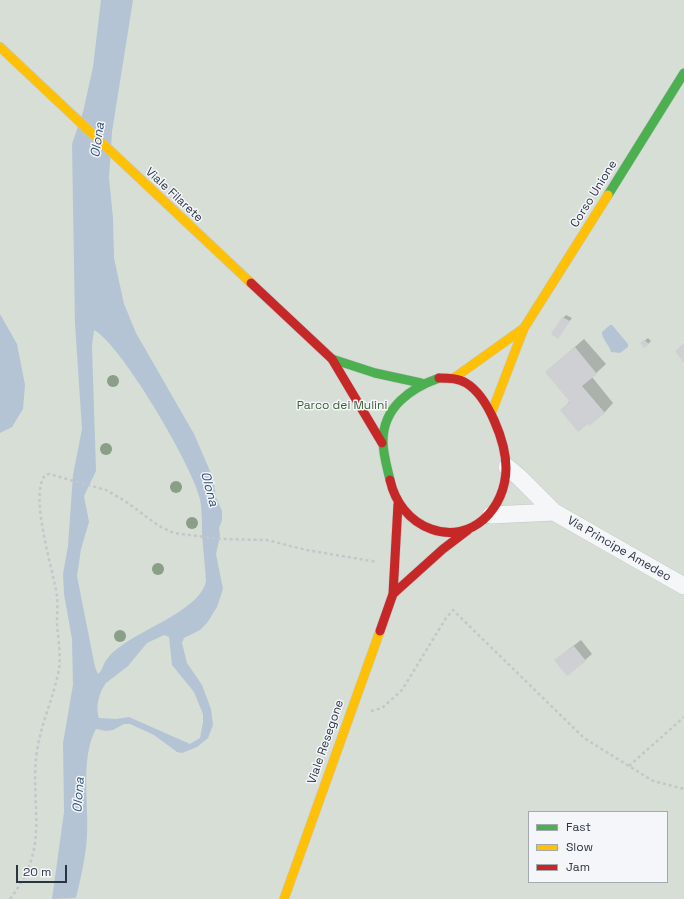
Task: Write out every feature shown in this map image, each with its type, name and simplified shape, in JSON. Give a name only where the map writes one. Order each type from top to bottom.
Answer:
[{"type":"street","name":"Viale Filarete","points":[[0,48],[332,359],[382,443]]},
{"type":"street","name":"Corso Unione","points":[[491,414],[524,328],[684,73]]},
{"type":"street","name":"Corso Unione","points":[[454,378],[524,328]]},
{"type":"street","name":"Viale Filarete","points":[[332,359],[375,373],[421,384]]},
{"type":"street","points":[[439,378],[454,378],[465,382],[475,389],[491,414],[501,440],[507,467],[500,499],[491,515],[469,530],[455,533],[433,531],[409,517],[398,504],[389,479],[382,443],[387,422],[393,409],[404,394],[421,384],[439,378]]},
{"type":"street","name":"Via Principe Amedeo","points":[[507,467],[519,476],[554,512],[684,586]]},
{"type":"street","name":"Viale Resegone","points":[[284,899],[350,710],[393,594],[398,504]]},
{"type":"street","name":"Via Principe Amedeo","points":[[491,515],[554,512]]},
{"type":"street","name":"Viale Resegone","points":[[393,594],[443,549],[469,530]]},
{"type":"path","points":[[10,899],[23,879],[34,854],[37,826],[35,773],[37,750],[59,668],[57,596],[43,528],[40,485],[46,475],[49,474],[97,487],[125,501],[159,526],[174,533],[221,539],[267,540],[306,550],[378,562],[379,554]]},
{"type":"path","points":[[350,710],[370,711],[382,708],[393,699],[402,690],[446,618],[453,610],[584,738],[653,782],[684,788]]},
{"type":"path","points":[[629,766],[684,717]]},
{"type":"green space","name":"Parco dei Mulini","points":[[0,0],[684,0],[684,899],[0,899]]},
{"type":"water","name":"Olona","points":[[101,0],[133,0],[112,132],[109,178],[113,218],[114,258],[124,304],[136,333],[194,434],[213,478],[216,497],[222,511],[222,520],[219,528],[220,536],[216,554],[223,589],[217,607],[207,623],[200,630],[184,638],[182,643],[187,663],[202,685],[211,709],[213,725],[208,738],[197,747],[182,753],[177,752],[154,735],[130,724],[124,724],[113,730],[106,731],[96,729],[88,753],[86,781],[86,843],[76,898],[52,899],[64,812],[63,743],[73,685],[72,639],[64,594],[63,574],[68,546],[73,475],[82,429],[75,324],[72,144],[83,112],[93,67]],"holes":[[[94,330],[106,340],[138,381],[171,435],[195,483],[201,507],[206,581],[202,591],[183,609],[116,649],[108,658],[98,674],[95,667],[77,576],[81,549],[89,522],[84,496],[96,471],[92,346]],[[164,635],[169,637],[172,665],[194,692],[203,714],[200,738],[190,744],[129,717],[116,719],[99,718],[97,710],[98,700],[106,683],[128,666],[147,643]]]},
{"type":"water","points":[[0,314],[17,344],[25,385],[23,409],[12,427],[0,433]]},
{"type":"water","points":[[612,325],[628,344],[628,347],[620,353],[611,352],[603,337],[602,332]]},
{"type":"building","points":[[562,317],[570,321],[558,339],[551,334]]},
{"type":"building","points":[[644,340],[649,344],[644,348],[640,343]]},
{"type":"building","points":[[684,343],[684,363],[675,351]]},
{"type":"building","points":[[575,347],[597,374],[582,386],[605,413],[589,426],[588,424],[578,432],[560,410],[570,402],[545,372]]},
{"type":"building","points":[[574,646],[586,661],[567,676],[554,660]]},
{"type":"traffic: fast","points":[[608,195],[684,73]]},
{"type":"traffic: fast","points":[[332,359],[375,373],[421,383]]},
{"type":"traffic: fast","points":[[390,480],[384,456],[383,441],[384,429],[388,418],[400,400],[418,387],[439,378]]},
{"type":"traffic: slow","points":[[0,47],[251,283]]},
{"type":"traffic: slow","points":[[491,414],[524,328],[608,195]]},
{"type":"traffic: slow","points":[[454,378],[524,328]]},
{"type":"traffic: slow","points":[[284,899],[380,631]]},
{"type":"traffic: jam","points":[[251,283],[332,359],[382,443]]},
{"type":"traffic: jam","points":[[390,480],[395,496],[410,516],[423,526],[446,532],[460,531],[473,527],[484,519],[493,509],[500,497],[506,468],[505,457],[499,433],[488,409],[482,398],[474,389],[463,381],[449,378],[439,378]]},
{"type":"traffic: jam","points":[[380,631],[393,594],[398,504]]},
{"type":"traffic: jam","points":[[393,594],[443,549],[468,530]]}]
